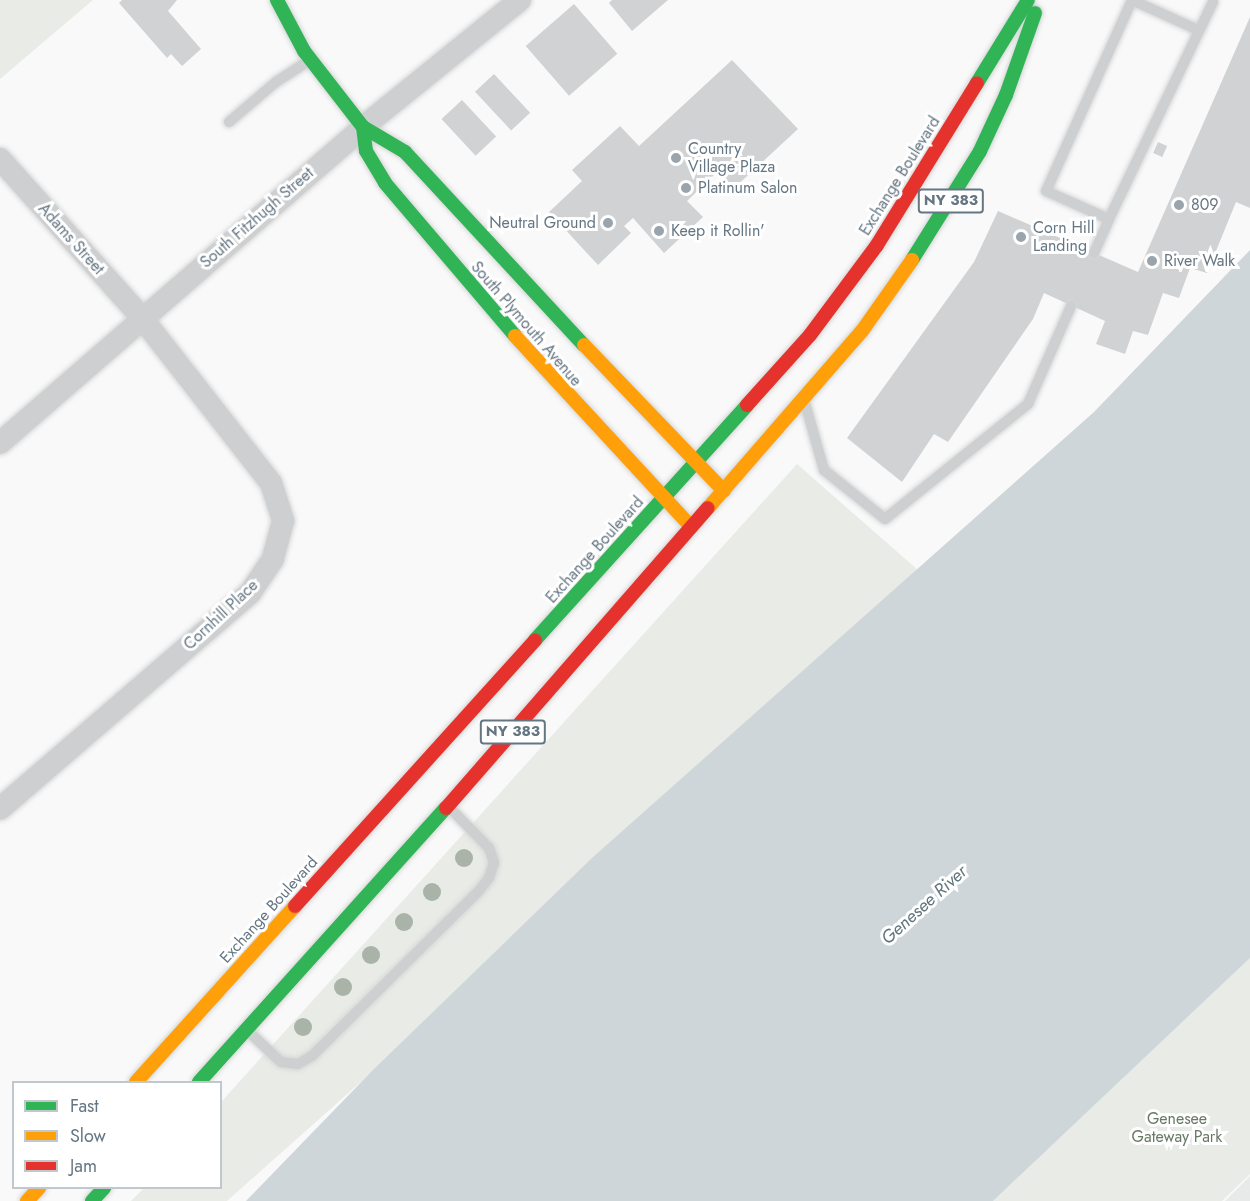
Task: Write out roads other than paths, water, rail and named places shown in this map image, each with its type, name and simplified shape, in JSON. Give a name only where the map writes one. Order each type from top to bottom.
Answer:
[{"type":"main road","name":"South Plymouth Avenue","points":[[277,0],[310,60],[363,127],[405,152],[695,463],[724,491]]},
{"type":"main road","name":"Exchange Boulevard","points":[[138,1081],[810,335],[861,270],[1028,0]]},
{"type":"main road","name":"NY 383","points":[[201,1081],[448,806],[804,400],[896,286],[962,183],[1006,95],[1039,0]]},
{"type":"main road","name":"South Plymouth Avenue","points":[[363,127],[366,151],[385,183],[538,364],[691,528]]},
{"type":"main road","points":[[27,1201],[38,1189]]},
{"type":"main road","points":[[92,1201],[104,1189]]},
{"type":"street","name":"South Fitzhugh Street","points":[[0,443],[363,127],[520,0]]},
{"type":"street","name":"Adams Street","points":[[0,159],[142,318]]},
{"type":"street","name":"Cornhill Place","points":[[0,809],[250,593],[273,559],[280,539],[283,521],[271,483],[142,318]]},
{"type":"lane","points":[[1109,219],[1046,191],[1132,0],[1198,30]]},
{"type":"lane","points":[[1094,253],[1213,2]]},
{"type":"lane","points":[[230,122],[276,82],[310,60]]},
{"type":"lane","points":[[804,400],[824,470],[885,519],[1028,404],[1071,306]]},
{"type":"lane","points":[[247,1030],[281,1062],[298,1064],[312,1056],[478,892],[489,878],[494,862],[489,848],[448,806]]},
{"type":"water","name":"Genesee River","points":[[1250,250],[1250,958],[993,1201],[246,1201],[372,1071],[592,858],[1094,412]]},
{"type":"place","name":"Country Village Plaza","points":[[676,158]]},
{"type":"place","name":"Platinum Salon","points":[[686,188]]},
{"type":"place","name":"809","points":[[1179,205]]},
{"type":"place","name":"Neutral Ground","points":[[608,223]]},
{"type":"place","name":"Keep it Rollin'","points":[[659,231]]},
{"type":"place","name":"Corn Hill Landing","points":[[1021,237]]},
{"type":"place","name":"River Walk","points":[[1152,261]]},
{"type":"park label","name":"Genesee Gateway Park","points":[[1177,1128]]}]
